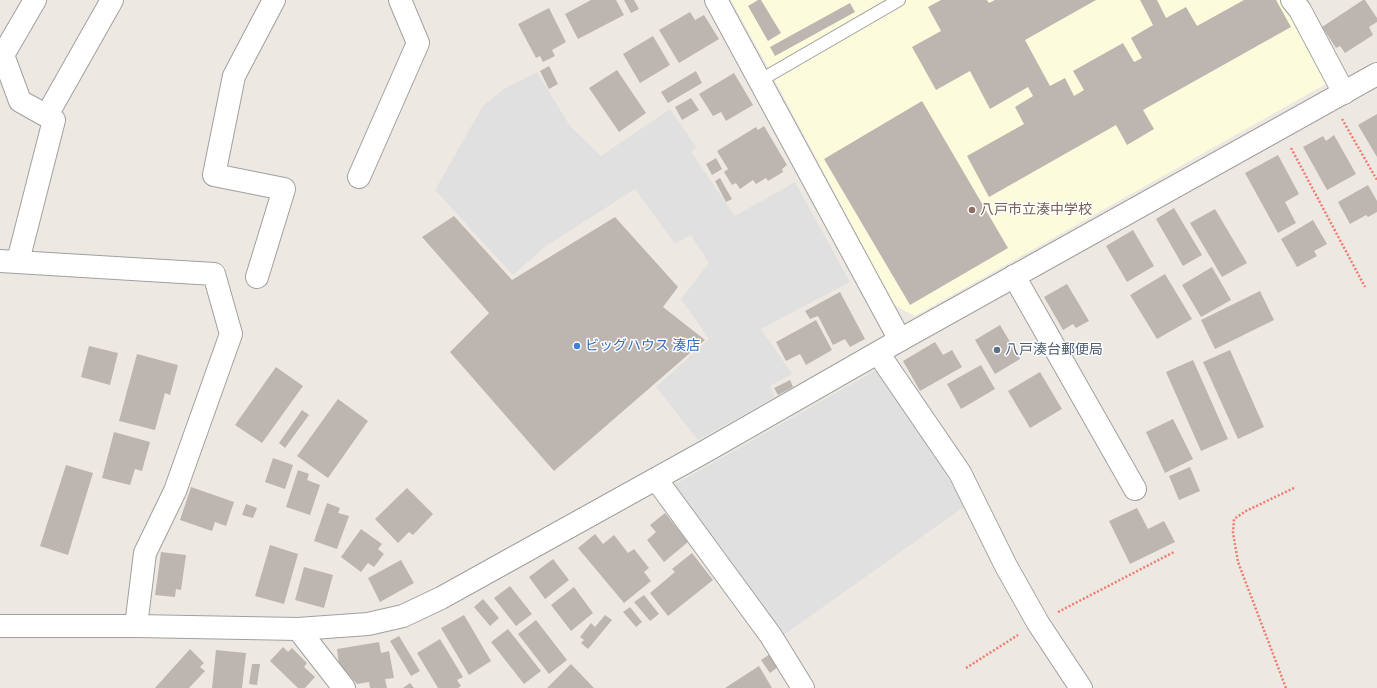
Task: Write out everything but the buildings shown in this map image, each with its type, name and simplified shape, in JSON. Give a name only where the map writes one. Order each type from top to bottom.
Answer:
[{"type":"street","points":[[35,0],[3,55],[20,101],[54,120],[9,261],[214,274],[231,334],[175,491],[145,553],[136,626]]},
{"type":"street","points":[[47,115],[112,0]]},
{"type":"street","points":[[257,277],[284,189],[214,175],[234,76],[274,0]]},
{"type":"street","points":[[359,177],[418,43],[400,0]]},
{"type":"street","points":[[716,0],[900,340]]},
{"type":"street","points":[[1292,0],[1300,10],[1337,96]]},
{"type":"street","points":[[0,626],[136,626],[298,629],[368,624],[403,616],[441,598],[656,479],[900,340],[1377,74]]},
{"type":"street","points":[[1014,276],[1135,489]]},
{"type":"street","points":[[878,353],[960,473],[1006,566],[1038,622],[1081,688]]},
{"type":"street","points":[[656,479],[771,636],[803,688]]},
{"type":"street","points":[[298,629],[344,688]]},
{"type":"lane","points":[[759,81],[899,0]]},
{"type":"path","points":[[1337,96],[1377,180]]},
{"type":"path","points":[[1281,128],[1365,287]]},
{"type":"path","points":[[1286,688],[1238,562],[1233,534],[1234,519],[1246,511],[1296,488]]},
{"type":"path","points":[[966,668],[1038,622],[1174,552]]},
{"type":"shaded area","name":"八戸市立湊中学校","points":[[731,0],[1280,0],[1285,8],[1294,15],[1331,81],[915,316],[894,305]]},
{"type":"shaded area","points":[[537,72],[570,126],[601,156],[670,109],[696,147],[691,152],[735,216],[795,182],[850,282],[761,329],[792,374],[770,386],[775,397],[698,440],[656,387],[709,339],[681,299],[709,263],[691,235],[675,244],[635,189],[546,246],[513,275],[435,190],[483,106],[504,89]]},
{"type":"shaded area","points":[[878,369],[884,373],[965,506],[781,637],[672,486]]},
{"type":"place","name":"八戸市立湊中学校","points":[[972,210]]},
{"type":"place","name":"ビッグハウス 湊店","points":[[577,346]]},
{"type":"place","name":"八戸湊台郵便局","points":[[997,350]]}]
